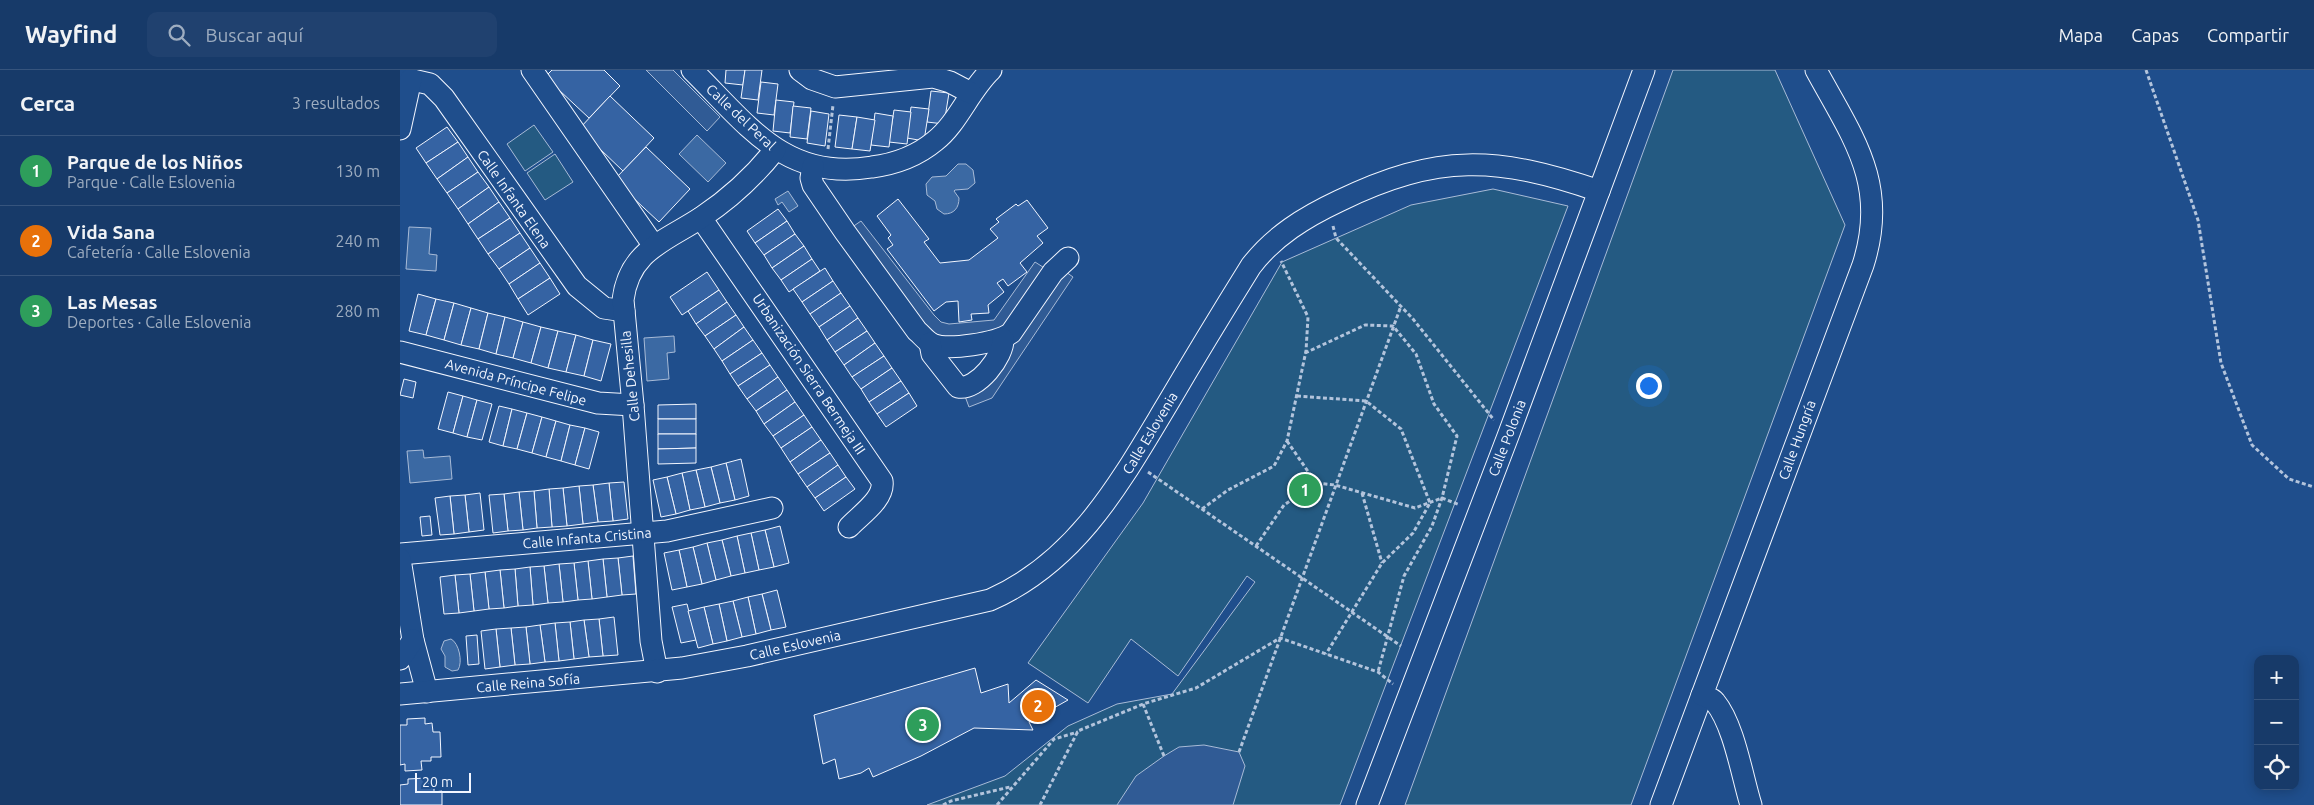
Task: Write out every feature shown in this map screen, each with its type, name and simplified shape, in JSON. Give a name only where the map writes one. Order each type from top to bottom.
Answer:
[{"type":"street","points":[[532,70],[654,246]]},
{"type":"street","name":"Calle del Peral","points":[[692,70],[775,150],[799,162],[819,167],[850,170],[886,165],[923,150],[943,134],[971,93],[991,70]]},
{"type":"street","points":[[800,70],[817,81],[836,78],[933,77],[950,82],[971,93]]},
{"type":"street","name":"Calle Polonia","points":[[1367,805],[1508,436],[1644,70]]},
{"type":"street","name":"Calle Hungría","points":[[1661,805],[1869,246],[1873,209],[1868,174],[1860,153],[1816,70]]},
{"type":"street","points":[[400,129],[406,75]]},
{"type":"street","name":"Calle Infanta Elena","points":[[406,75],[430,84],[444,98],[577,286],[604,308],[624,312]]},
{"type":"street","name":"Calle Dehesilla","points":[[657,672],[651,641],[644,533],[623,294],[628,276],[634,266],[654,246],[701,218],[752,176],[775,150]]},
{"type":"street","name":"Calle Eslovenia","points":[[657,672],[746,656],[970,606],[1006,593],[1023,582],[1052,559],[1089,525],[1104,507],[1251,266],[1270,244],[1299,222],[1328,206],[1399,176],[1424,169],[1453,165],[1481,165],[1531,170],[1599,191]]},
{"type":"street","points":[[819,167],[811,171],[813,185],[917,331],[930,343],[941,346],[964,346],[1003,339],[1011,333],[1053,272],[1068,258]]},
{"type":"street","name":"Urbanización Sierra Bermeja III","points":[[701,218],[882,481],[883,486],[879,496],[849,527]]},
{"type":"street","points":[[930,343],[932,354],[958,387],[962,388],[978,382],[984,376],[1000,351],[1003,339]]},
{"type":"street","name":"Avenida Príncipe Felipe","points":[[400,352],[598,403],[633,405]]},
{"type":"street","name":"Calle Infanta Cristina","points":[[400,554],[644,533],[688,527],[772,508]]},
{"type":"street","points":[[400,559],[413,640],[427,692]]},
{"type":"street","points":[[400,658],[406,647],[413,640]]},
{"type":"street","name":"Calle Reina Sofía","points":[[400,694],[657,672]]},
{"type":"street","points":[[1702,695],[1711,698],[1719,707],[1732,740],[1751,805]]},
{"type":"path","points":[[2146,70],[2198,220],[2222,363],[2252,445],[2289,479],[2314,487]]},
{"type":"path","points":[[819,167],[836,78]]},
{"type":"path","points":[[1328,206],[1336,238],[1400,306],[1508,436]]},
{"type":"path","points":[[1202,509],[1228,490],[1274,466],[1287,441],[1305,353],[1308,317],[1282,262],[1270,244]]},
{"type":"path","points":[[1239,752],[1400,306]]},
{"type":"path","points":[[1305,353],[1365,325],[1393,326],[1416,354],[1434,404],[1457,436],[1442,498],[1432,526],[1404,576],[1378,672]]},
{"type":"path","points":[[1297,396],[1366,401],[1401,429],[1430,503]]},
{"type":"path","points":[[1287,441],[1316,483]]},
{"type":"path","points":[[1133,461],[1401,646]]},
{"type":"path","points":[[1256,546],[1284,506],[1316,483],[1335,485],[1415,508],[1442,498],[1479,512]]},
{"type":"path","points":[[1362,492],[1382,562]]},
{"type":"path","points":[[1326,654],[1382,562],[1413,533],[1430,503]]},
{"type":"path","points":[[997,805],[1054,739],[1143,704],[1196,688],[1280,638],[1378,672],[1387,681],[1410,692]]},
{"type":"path","points":[[1143,704],[1164,756]]},
{"type":"path","points":[[1040,805],[1078,731]]},
{"type":"path","points":[[943,805],[951,801],[1011,787]]},
{"type":"shaded area","points":[[646,70],[673,70],[720,117],[707,131]]},
{"type":"shaded area","points":[[1673,70],[1775,70],[1845,225],[1631,805],[1405,805]]},
{"type":"shaded area","points":[[534,125],[553,152],[525,171],[507,144]]},
{"type":"shaded area","points":[[697,135],[726,163],[708,182],[679,154]]},
{"type":"shaded area","points":[[555,154],[573,182],[545,200],[527,173]]},
{"type":"shaded area","points":[[958,164],[966,164],[973,170],[975,183],[968,189],[954,191],[959,198],[958,205],[953,212],[944,214],[937,209],[935,201],[927,195],[926,184],[932,177],[946,176]]},
{"type":"shaded area","points":[[1493,189],[1568,206],[1340,805],[927,805],[1005,776],[1068,726],[1117,704],[1172,694],[1255,582],[1247,576],[1178,676],[1131,639],[1088,703],[1028,663],[1143,503],[1282,262],[1411,205]]},
{"type":"shaded area","points":[[788,191],[798,206],[789,212],[782,202],[778,205],[775,199]]},
{"type":"shaded area","points":[[861,221],[941,322],[949,324],[994,320],[1035,262],[1046,269],[1059,267],[1073,277],[992,398],[969,407],[962,388],[1000,351],[941,346],[845,232]]},
{"type":"shaded area","points":[[409,227],[431,228],[429,254],[437,255],[436,271],[406,269]]},
{"type":"shaded area","points":[[674,336],[675,352],[667,353],[669,379],[647,381],[644,338]]},
{"type":"shaded area","points":[[423,450],[424,458],[450,456],[452,479],[410,483],[407,451]]},
{"type":"shaded area","points":[[451,639],[458,648],[460,658],[458,670],[452,671],[445,667],[445,656],[441,649],[444,641]]},
{"type":"shaded area","points":[[1204,745],[1239,752],[1245,766],[1233,805],[1117,805],[1136,776],[1164,756],[1179,747]]},
{"type":"building","points":[[552,70],[604,70],[620,86],[589,118],[545,77]]},
{"type":"building","points":[[726,70],[745,70],[743,85],[725,83]]},
{"type":"building","points":[[745,70],[762,70],[758,100],[741,98]]},
{"type":"building","points":[[761,82],[778,84],[774,115],[757,113]]},
{"type":"building","points":[[931,91],[949,93],[944,124],[927,122]]},
{"type":"building","points":[[610,96],[654,138],[623,171],[579,129]]},
{"type":"building","points":[[776,100],[794,102],[790,133],[773,131]]},
{"type":"building","points":[[793,106],[811,108],[807,139],[790,137]]},
{"type":"building","points":[[911,107],[929,109],[924,141],[907,138]]},
{"type":"building","points":[[894,110],[911,112],[907,144],[889,142]]},
{"type":"building","points":[[811,111],[829,114],[825,146],[807,143]]},
{"type":"building","points":[[875,113],[893,116],[889,147],[871,145]]},
{"type":"building","points":[[839,115],[857,117],[852,149],[835,147]]},
{"type":"building","points":[[857,117],[875,120],[870,151],[852,149]]},
{"type":"building","points":[[447,127],[458,142],[426,163],[416,148]]},
{"type":"building","points":[[458,142],[468,157],[437,179],[426,163]]},
{"type":"building","points":[[646,147],[690,189],[659,222],[614,180]]},
{"type":"building","points":[[468,157],[478,172],[447,193],[437,179]]},
{"type":"building","points":[[478,172],[489,187],[458,209],[447,193]]},
{"type":"building","points":[[489,187],[499,202],[468,224],[458,209]]},
{"type":"building","points":[[898,199],[929,239],[924,242],[940,263],[969,260],[998,238],[990,229],[999,222],[996,219],[1016,204],[1018,206],[1027,200],[1048,228],[1037,236],[1043,243],[1020,263],[1027,272],[1008,286],[1003,279],[997,283],[1004,292],[988,305],[989,313],[971,314],[972,320],[959,322],[958,301],[946,302],[934,311],[887,249],[893,245],[888,238],[891,235],[877,216]]},
{"type":"building","points":[[499,202],[510,218],[478,239],[468,224]]},
{"type":"building","points":[[778,209],[787,221],[755,243],[747,231]]},
{"type":"building","points":[[510,218],[520,233],[488,254],[478,239]]},
{"type":"building","points":[[787,221],[795,234],[764,255],[755,243]]},
{"type":"building","points":[[520,233],[530,248],[499,269],[488,254]]},
{"type":"building","points":[[795,234],[804,246],[772,268],[764,255]]},
{"type":"building","points":[[804,246],[812,259],[781,280],[772,268]]},
{"type":"building","points":[[530,248],[540,263],[509,284],[499,269]]},
{"type":"building","points":[[812,259],[820,271],[789,292],[781,280]]},
{"type":"building","points":[[540,263],[550,278],[518,299],[509,284]]},
{"type":"building","points":[[825,268],[833,281],[802,302],[793,289]]},
{"type":"building","points":[[707,272],[719,290],[682,315],[670,297]]},
{"type":"building","points":[[550,278],[560,294],[528,315],[518,299]]},
{"type":"building","points":[[833,281],[841,293],[810,314],[802,302]]},
{"type":"building","points":[[719,290],[727,302],[696,324],[688,311]]},
{"type":"building","points":[[841,293],[850,306],[819,327],[810,314]]},
{"type":"building","points":[[418,294],[436,299],[426,335],[409,331]]},
{"type":"building","points":[[436,299],[454,303],[444,340],[426,335]]},
{"type":"building","points":[[727,302],[736,315],[705,336],[696,324]]},
{"type":"building","points":[[454,303],[471,308],[461,345],[444,340]]},
{"type":"building","points":[[850,306],[858,318],[827,340],[819,327]]},
{"type":"building","points":[[471,308],[488,313],[479,349],[461,345]]},
{"type":"building","points":[[488,313],[505,317],[496,354],[479,349]]},
{"type":"building","points":[[736,315],[744,327],[714,349],[705,336]]},
{"type":"building","points":[[505,317],[523,322],[513,358],[496,354]]},
{"type":"building","points":[[858,318],[867,331],[835,352],[827,340]]},
{"type":"building","points":[[523,322],[541,327],[531,363],[513,358]]},
{"type":"building","points":[[541,327],[558,331],[548,368],[531,363]]},
{"type":"building","points":[[744,327],[753,340],[722,361],[714,349]]},
{"type":"building","points":[[558,331],[576,335],[566,372],[548,368]]},
{"type":"building","points":[[867,331],[875,343],[844,365],[835,352]]},
{"type":"building","points":[[576,335],[593,340],[584,376],[566,372]]},
{"type":"building","points":[[593,340],[611,344],[601,381],[584,376]]},
{"type":"building","points":[[753,340],[762,353],[730,374],[722,361]]},
{"type":"building","points":[[875,343],[884,356],[852,377],[844,365]]},
{"type":"building","points":[[762,353],[770,365],[738,386],[730,374]]},
{"type":"building","points":[[884,356],[892,368],[861,389],[852,377]]},
{"type":"building","points":[[770,365],[778,377],[747,399],[738,386]]},
{"type":"building","points":[[892,368],[901,381],[869,402],[861,389]]},
{"type":"building","points":[[778,377],[787,390],[756,411],[747,399]]},
{"type":"building","points":[[404,379],[416,382],[413,398],[400,395]]},
{"type":"building","points":[[901,381],[909,393],[877,414],[869,402]]},
{"type":"building","points":[[787,390],[795,402],[764,424],[756,411]]},
{"type":"building","points":[[448,392],[463,396],[453,433],[438,429]]},
{"type":"building","points":[[909,393],[917,406],[886,427],[877,414]]},
{"type":"building","points":[[463,396],[477,400],[467,437],[453,433]]},
{"type":"building","points":[[477,400],[492,404],[482,440],[467,437]]},
{"type":"building","points":[[795,402],[804,415],[773,436],[764,424]]},
{"type":"building","points":[[696,404],[696,419],[658,419],[658,405]]},
{"type":"building","points":[[499,406],[512,409],[503,446],[489,442]]},
{"type":"building","points":[[512,409],[527,413],[517,449],[503,446]]},
{"type":"building","points":[[527,413],[542,417],[532,453],[517,449]]},
{"type":"building","points":[[804,415],[812,427],[781,448],[773,436]]},
{"type":"building","points":[[542,417],[556,421],[546,457],[532,453]]},
{"type":"building","points":[[658,419],[696,419],[696,434],[658,434]]},
{"type":"building","points":[[556,421],[570,425],[561,461],[546,457]]},
{"type":"building","points":[[570,425],[585,428],[575,465],[561,461]]},
{"type":"building","points":[[812,427],[821,440],[790,462],[781,448]]},
{"type":"building","points":[[585,428],[599,432],[589,469],[575,465]]},
{"type":"building","points":[[658,434],[696,434],[696,448],[658,449]]},
{"type":"building","points":[[821,440],[830,453],[798,474],[790,462]]},
{"type":"building","points":[[696,448],[696,463],[658,464],[658,449]]},
{"type":"building","points":[[830,453],[838,465],[807,487],[798,474]]},
{"type":"building","points":[[741,459],[749,496],[735,500],[726,463]]},
{"type":"building","points":[[726,463],[735,500],[720,503],[711,467]]},
{"type":"building","points":[[838,465],[846,477],[815,498],[807,487]]},
{"type":"building","points":[[711,467],[720,503],[705,507],[696,470]]},
{"type":"building","points":[[696,470],[705,507],[690,510],[682,473]]},
{"type":"building","points":[[682,473],[690,510],[676,514],[667,477]]},
{"type":"building","points":[[667,477],[676,514],[661,517],[653,480]]},
{"type":"building","points":[[846,477],[855,489],[824,511],[815,498]]},
{"type":"building","points":[[624,482],[628,519],[613,521],[609,483]]},
{"type":"building","points":[[609,483],[613,521],[598,522],[593,485]]},
{"type":"building","points":[[593,485],[598,522],[583,524],[579,486]]},
{"type":"building","points":[[579,486],[583,524],[567,526],[563,488]]},
{"type":"building","points":[[563,488],[567,526],[552,527],[549,489]]},
{"type":"building","points":[[549,489],[552,527],[537,528],[534,491]]},
{"type":"building","points":[[534,491],[537,528],[523,530],[519,492]]},
{"type":"building","points":[[519,492],[523,530],[508,531],[504,494]]},
{"type":"building","points":[[480,493],[484,530],[469,532],[465,495]]},
{"type":"building","points":[[504,494],[508,531],[493,533],[489,495]]},
{"type":"building","points":[[465,495],[469,532],[454,534],[450,496]]},
{"type":"building","points":[[450,496],[454,534],[440,535],[435,498]]},
{"type":"building","points":[[430,516],[432,535],[422,536],[420,517]]},
{"type":"building","points":[[780,526],[789,563],[774,567],[765,530]]},
{"type":"building","points":[[765,530],[774,567],[759,570],[751,533]]},
{"type":"building","points":[[751,533],[759,570],[745,573],[737,536]]},
{"type":"building","points":[[737,536],[745,573],[731,576],[722,540]]},
{"type":"building","points":[[722,540],[731,576],[716,580],[707,543]]},
{"type":"building","points":[[707,543],[716,580],[702,584],[693,547]]},
{"type":"building","points":[[693,547],[702,584],[687,587],[679,550]]},
{"type":"building","points":[[679,550],[687,587],[672,590],[664,553]]},
{"type":"building","points":[[633,556],[636,594],[622,595],[618,558]]},
{"type":"building","points":[[618,558],[622,595],[607,597],[603,559]]},
{"type":"building","points":[[603,559],[607,597],[592,599],[588,561]]},
{"type":"building","points":[[588,561],[592,599],[578,600],[574,563]]},
{"type":"building","points":[[574,563],[578,600],[563,602],[559,564]]},
{"type":"building","points":[[559,564],[563,602],[548,603],[544,566]]},
{"type":"building","points":[[544,566],[548,603],[533,605],[530,567]]},
{"type":"building","points":[[530,567],[533,605],[518,606],[515,569]]},
{"type":"building","points":[[515,569],[518,606],[504,608],[500,570]]},
{"type":"building","points":[[500,570],[504,608],[489,609],[485,572]]},
{"type":"building","points":[[485,572],[489,609],[474,611],[470,574]]},
{"type":"building","points":[[470,574],[474,611],[459,613],[455,575]]},
{"type":"building","points":[[455,575],[459,613],[444,614],[440,577]]},
{"type":"building","points":[[777,590],[786,627],[771,630],[762,594]]},
{"type":"building","points":[[762,594],[771,630],[756,634],[748,597]]},
{"type":"building","points":[[748,597],[756,634],[742,637],[733,601]]},
{"type":"building","points":[[733,601],[742,637],[727,641],[719,604]]},
{"type":"building","points":[[687,604],[696,640],[681,643],[672,607]]},
{"type":"building","points":[[719,604],[727,641],[713,644],[704,607]]},
{"type":"building","points":[[704,607],[713,644],[698,648],[688,611]]},
{"type":"building","points":[[614,617],[618,655],[603,656],[599,619]]},
{"type":"building","points":[[599,619],[603,656],[589,657],[584,620]]},
{"type":"building","points":[[584,620],[589,657],[574,659],[570,622]]},
{"type":"building","points":[[570,622],[574,659],[559,661],[555,623]]},
{"type":"building","points":[[555,623],[559,661],[545,662],[540,625]]},
{"type":"building","points":[[540,625],[545,662],[530,664],[526,627]]},
{"type":"building","points":[[526,627],[530,664],[515,665],[511,628]]},
{"type":"building","points":[[511,628],[515,665],[500,667],[496,629]]},
{"type":"building","points":[[496,629],[500,667],[485,669],[481,631]]},
{"type":"building","points":[[477,635],[479,664],[468,665],[466,636]]},
{"type":"building","points":[[975,668],[981,693],[1008,684],[1009,703],[1036,680],[1068,700],[1029,722],[1033,730],[974,728],[921,756],[873,777],[869,768],[861,773],[839,779],[835,759],[823,764],[814,715]]},
{"type":"building","points":[[425,718],[425,724],[432,723],[433,732],[440,732],[441,757],[431,757],[431,761],[421,761],[422,770],[405,771],[405,764],[400,765],[400,725],[407,725],[407,719]]},
{"type":"building","points":[[426,778],[426,783],[434,783],[434,792],[442,791],[442,805],[400,805],[400,785],[408,784],[408,779]]},
{"type":"place","name":"Parque de los Niños","points":[[1305,490]]},
{"type":"place","name":"Vida Sana","points":[[1038,706]]},
{"type":"place","name":"Las Mesas","points":[[923,725]]}]
